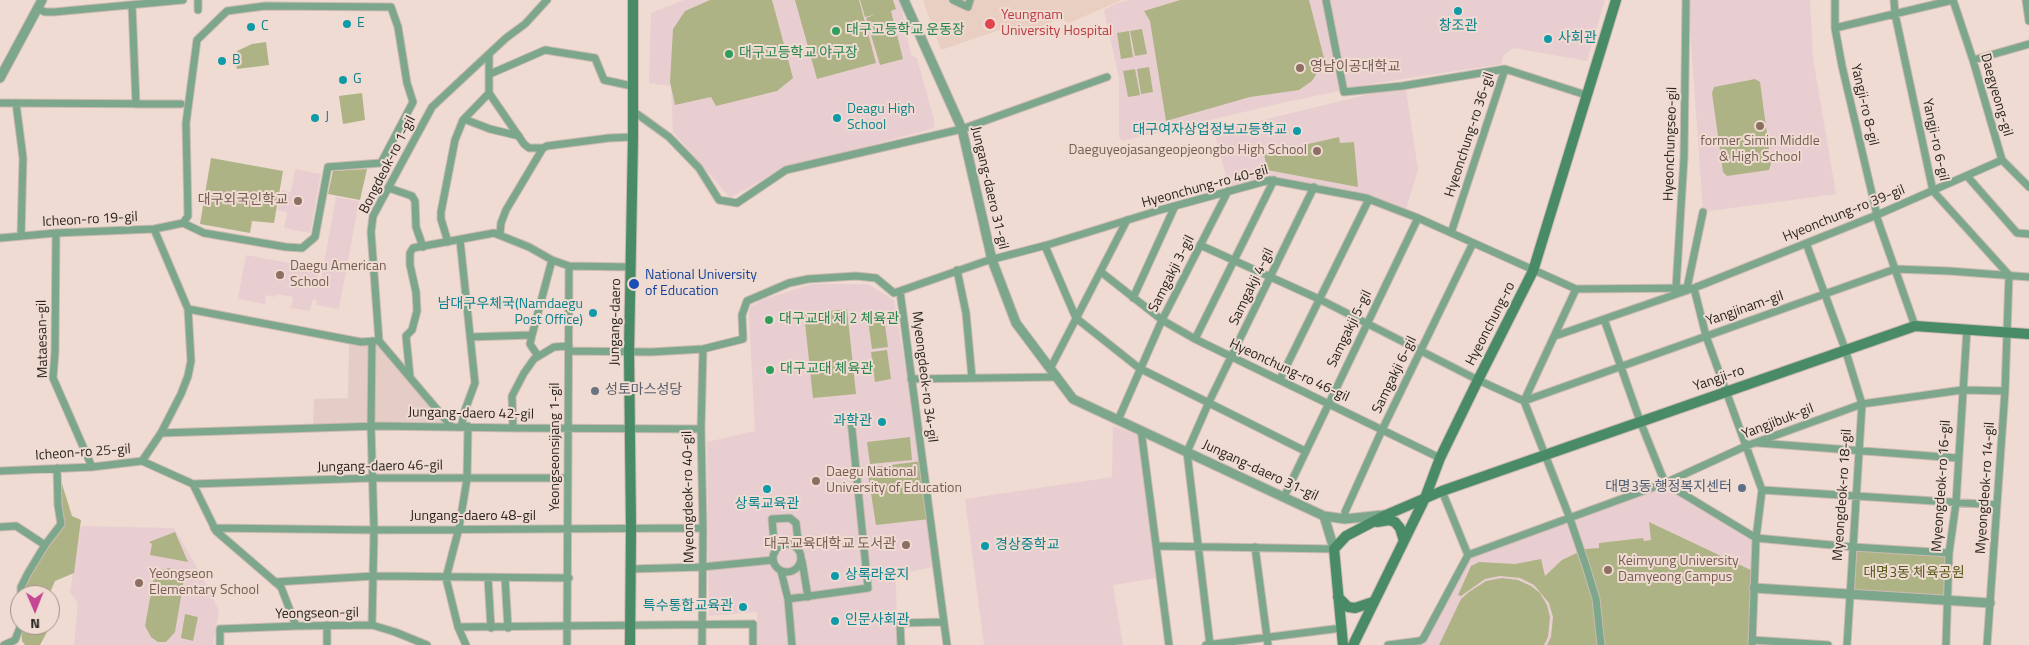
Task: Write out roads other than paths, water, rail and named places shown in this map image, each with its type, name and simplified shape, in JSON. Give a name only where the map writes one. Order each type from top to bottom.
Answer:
[{"type":"main road","name":"Jungang-daero","points":[[630,645],[629,352],[633,137],[633,0]]},
{"type":"main road","name":"Hyeonchung-ro","points":[[1353,645],[1425,498],[1440,458],[1534,270],[1616,0]]},
{"type":"main road","name":"Yangji-ro","points":[[1425,498],[1915,326],[2029,334]]},
{"type":"main road","name":"Jungang-daero 31-gil","points":[[1334,549],[1346,536],[1386,515],[1425,498]]},
{"type":"main road","points":[[1372,522],[1389,520],[1395,522],[1400,528],[1404,541]]},
{"type":"main road","points":[[1334,549],[1343,645]]},
{"type":"main road","points":[[1338,597],[1343,603],[1355,608],[1373,602]]},
{"type":"street","points":[[0,78],[40,4],[45,12],[54,12],[183,0]]},
{"type":"street","points":[[198,0],[198,10]]},
{"type":"street","name":"Bongdeok-ro 1-gil","points":[[376,341],[371,232],[373,216],[432,107],[489,54],[526,24],[547,0]]},
{"type":"street","name":"Jungang-daero 31-gil","points":[[904,0],[962,129],[992,260],[1016,323],[1073,399],[1324,516],[1344,518],[1386,515]]},
{"type":"street","points":[[953,0],[968,7],[970,0]]},
{"type":"street","points":[[1326,0],[1344,92],[1402,86],[1505,69]]},
{"type":"street","name":"Hyeonchungseo-gil","points":[[1676,288],[1684,158],[1686,0]]},
{"type":"street","name":"Yangji-ro 8-gil","points":[[1835,0],[1836,28],[1842,66],[1877,215],[1915,326]]},
{"type":"street","name":"Yangji-ro 6-gil","points":[[1894,0],[1895,14],[1933,191],[2009,275]]},
{"type":"street","points":[[1836,28],[1953,0]]},
{"type":"street","name":"Daegyeong-gil","points":[[1953,0],[1973,60],[2002,160],[2029,187]]},
{"type":"street","points":[[2026,0],[2029,21]]},
{"type":"street","points":[[132,5],[136,104]]},
{"type":"street","points":[[154,229],[184,223],[204,233],[302,248],[316,237],[328,167],[381,163],[413,102],[398,27],[391,8],[265,6],[226,11],[197,40],[186,123],[188,216],[184,223]]},
{"type":"street","points":[[1973,60],[2029,44]]},
{"type":"street","points":[[490,74],[545,50],[595,58],[604,80],[632,86]]},
{"type":"street","points":[[489,54],[489,93],[524,144],[530,148],[543,148],[595,139],[633,137]]},
{"type":"street","name":"Hyeonchung-ro 36-gil","points":[[1452,234],[1505,69],[1586,95]]},
{"type":"street","points":[[633,112],[669,137],[699,168],[720,200],[737,202],[786,170],[962,129],[1106,77]]},
{"type":"street","points":[[448,242],[441,219],[441,212],[458,129],[464,119],[489,93]]},
{"type":"street","points":[[0,103],[180,104]]},
{"type":"street","points":[[16,103],[23,158],[21,236]]},
{"type":"street","points":[[464,119],[490,129],[519,136]]},
{"type":"street","points":[[500,234],[501,223],[506,210],[543,148]]},
{"type":"street","name":"Hyeonchung-ro 39-gil","points":[[1554,336],[1691,288],[1806,244],[2002,160]]},
{"type":"street","points":[[1967,176],[2017,233],[2029,234]]},
{"type":"street","name":"Hyeonchung-ro 40-gil","points":[[900,291],[957,270],[1045,246],[1174,206],[1270,180],[1369,199],[1418,218],[1534,270]]},
{"type":"street","points":[[1195,339],[1274,180]]},
{"type":"street","name":"Samgakji 4-gil","points":[[1187,452],[1230,358],[1314,187]]},
{"type":"street","points":[[388,188],[412,196],[415,201],[416,227],[423,247]]},
{"type":"street","name":"Samgakji 3-gil","points":[[1118,420],[1139,368],[1162,320],[1228,191]]},
{"type":"street","points":[[1280,379],[1369,199]]},
{"type":"street","points":[[1133,298],[1174,206]]},
{"type":"street","points":[[1703,212],[1691,288],[1706,336],[1762,490],[1756,538],[1752,643],[1828,645]]},
{"type":"street","name":"Samgakji 5-gil","points":[[1284,497],[1418,218]]},
{"type":"street","points":[[1050,368],[1127,220]]},
{"type":"street","name":"Icheon-ro 19-gil","points":[[0,238],[56,233],[154,229],[188,309],[191,361],[188,376],[160,433]]},
{"type":"street","name":"Mataesan-gil","points":[[56,233],[53,378],[92,467]]},
{"type":"street","points":[[410,377],[406,336],[412,330],[417,310],[410,253],[414,248],[482,234],[500,234],[552,260],[569,266],[631,267]]},
{"type":"street","points":[[460,240],[475,383],[465,410],[467,479],[459,528],[446,578],[458,627],[466,645]]},
{"type":"street","name":"Samgakji 6-gil","points":[[1344,518],[1382,430],[1473,243]]},
{"type":"street","name":"Myeongdeok-ro 18-gil","points":[[1806,244],[1845,349],[1862,404],[1847,645]]},
{"type":"street","points":[[1200,245],[1319,299],[1478,380],[1524,401],[1569,516],[1596,599],[1602,645]]},
{"type":"street","points":[[1045,246],[1076,318],[1139,368],[1306,450]]},
{"type":"street","points":[[538,356],[530,344],[552,260]]},
{"type":"street","name":"Yeongseonsijang 1-gil","points":[[567,645],[569,578],[567,428],[569,266]]},
{"type":"street","name":"Yangjinam-gil","points":[[1524,401],[1895,269],[2029,276]]},
{"type":"street","points":[[957,270],[966,313],[972,378]]},
{"type":"street","name":"Hyeonchung-ro 39-gil","points":[[1534,270],[1576,289],[1691,288]]},
{"type":"street","name":"Hyeonchung-ro 46-gil","points":[[1101,272],[1162,320],[1195,339],[1230,358],[1280,379],[1440,458]]},
{"type":"street","points":[[2007,333],[2009,275]]},
{"type":"street","points":[[513,428],[512,396],[524,373],[538,356],[554,347],[629,352],[680,352],[703,349],[743,339],[742,315],[747,301],[789,283],[808,279],[856,276],[876,278],[894,292],[900,291]]},
{"type":"street","points":[[1524,401],[1576,289]]},
{"type":"street","name":"Myeongdeok-ro 34-gil","points":[[900,291],[947,645]]},
{"type":"street","points":[[188,309],[362,342],[376,341]]},
{"type":"street","points":[[1604,319],[1640,421],[1666,483],[1756,538],[1949,553]]},
{"type":"street","name":"Myeongdeok-ro 16-gil","points":[[1946,645],[1949,553],[1956,502],[1957,458],[1967,329]]},
{"type":"street","name":"Myeongdeok-ro 14-gil","points":[[1987,645],[2005,391],[2007,333]]},
{"type":"street","points":[[470,337],[532,335]]},
{"type":"street","points":[[376,341],[410,377],[452,427]]},
{"type":"street","points":[[372,625],[374,530],[371,426],[376,341]]},
{"type":"street","name":"Myeongdeok-ro 40-gil","points":[[702,645],[703,528],[701,428],[703,349]]},
{"type":"street","points":[[912,379],[1057,377]]},
{"type":"street","name":"Yangjibuk-gil","points":[[1468,555],[1569,516],[1666,483],[1746,446],[1862,404],[1962,390],[2005,391]]},
{"type":"street","points":[[788,599],[868,588],[851,420]]},
{"type":"street","name":"Jungang-daero 42-gil","points":[[160,433],[371,426],[701,428]]},
{"type":"street","points":[[1141,430],[1169,645]]},
{"type":"street","points":[[142,461],[160,433]]},
{"type":"street","points":[[1756,443],[1957,458]]},
{"type":"street","points":[[1187,452],[1210,645]]},
{"type":"street","name":"Icheon-ro 25-gil","points":[[0,471],[92,467],[142,461],[193,484]]},
{"type":"street","points":[[22,585],[45,545],[61,524],[58,505],[57,468]]},
{"type":"street","name":"Jungang-daero 46-gil","points":[[193,484],[372,478],[568,478]]},
{"type":"street","points":[[193,484],[214,528],[281,587],[296,626]]},
{"type":"street","points":[[1762,490],[1997,505]]},
{"type":"street","points":[[1388,645],[1423,639],[1468,555],[1442,491]]},
{"type":"street","name":"Jungang-daero 31-gil","points":[[1324,516],[1334,549]]},
{"type":"street","points":[[773,560],[775,552],[772,519],[790,518],[796,523],[808,597]]},
{"type":"street","points":[[0,527],[16,526],[45,545]]},
{"type":"street","name":"Jungang-daero 48-gil","points":[[214,528],[374,530],[703,528]]},
{"type":"street","points":[[775,552],[782,545],[786,544],[791,544],[799,549]]},
{"type":"street","points":[[1156,546],[1334,549]]},
{"type":"street","points":[[1255,547],[1268,641]]},
{"type":"street","points":[[631,569],[702,567],[773,560]]},
{"type":"street","points":[[773,560],[781,571],[788,599],[792,645]]},
{"type":"street","points":[[781,571],[794,571],[802,561]]},
{"type":"street","points":[[275,582],[374,576],[569,578]]},
{"type":"street","points":[[488,578],[491,628]]},
{"type":"street","points":[[505,578],[508,628]]},
{"type":"street","points":[[1754,588],[1990,603]]},
{"type":"street","points":[[901,645],[900,623],[944,622]]},
{"type":"street","points":[[458,627],[567,628],[630,625],[753,624],[753,645]]},
{"type":"street","name":"Yeongseon-gil","points":[[220,645],[220,630],[372,625],[426,645]]},
{"type":"street","points":[[327,626],[327,645]]},
{"type":"street","points":[[1206,645],[1268,641],[1342,628]]},
{"type":"street","points":[[4,645],[15,640],[17,635]]},
{"type":"place","name":"창조관","points":[[1458,11]]},
{"type":"place","name":"E","points":[[347,24]]},
{"type":"place","name":"Yeungnam University Hospital","points":[[990,24]]},
{"type":"place","name":"C","points":[[251,27]]},
{"type":"place","name":"대구고등학교 운동장","points":[[836,31]]},
{"type":"place","name":"사회관","points":[[1548,39]]},
{"type":"place","name":"대구고등학교 야구장","points":[[729,54]]},
{"type":"place","name":"B","points":[[222,61]]},
{"type":"place","name":"영남이공대학교","points":[[1300,68]]},
{"type":"place","name":"G","points":[[343,80]]},
{"type":"place","name":"J","points":[[315,118]]},
{"type":"place","name":"Deagu High School","points":[[837,118]]},
{"type":"place","name":"former Simin Middle & High School","points":[[1760,126]]},
{"type":"place","name":"대구여자상업정보고등학교","points":[[1297,131]]},
{"type":"place","name":"Daeguyeojasangeopjeongbo High School","points":[[1317,151]]},
{"type":"place","name":"대구외국인학교","points":[[298,201]]},
{"type":"place","name":"Daegu American School","points":[[280,275]]},
{"type":"place","name":"National University of Education","points":[[634,284]]},
{"type":"place","name":"남대구우체국(Namdaegu Post Office)","points":[[593,313]]},
{"type":"place","name":"대구교대 제 2 체육관","points":[[769,320]]},
{"type":"place","name":"대구교대 체육관","points":[[770,370]]},
{"type":"place","name":"성토마스성당","points":[[595,391]]},
{"type":"place","name":"과학관","points":[[882,422]]},
{"type":"place","name":"Daegu National University of Education","points":[[816,481]]},
{"type":"place","name":"대명3동 행정복지센터","points":[[1742,488]]},
{"type":"place","name":"상록교육관","points":[[767,489]]},
{"type":"place","name":"대구교육대학교 도서관","points":[[906,545]]},
{"type":"place","name":"경상중학교","points":[[985,546]]},
{"type":"place","name":"Keimyung University Damyeong Campus","points":[[1608,570]]},
{"type":"place","name":"상록라운지","points":[[835,576]]},
{"type":"place","name":"Yeongseon Elementary School","points":[[139,583]]},
{"type":"place","name":"특수통합교육관","points":[[743,607]]},
{"type":"place","name":"인문사회관","points":[[835,621]]},
{"type":"park label","name":"대명3동 체육공원","points":[[1914,574]]}]
